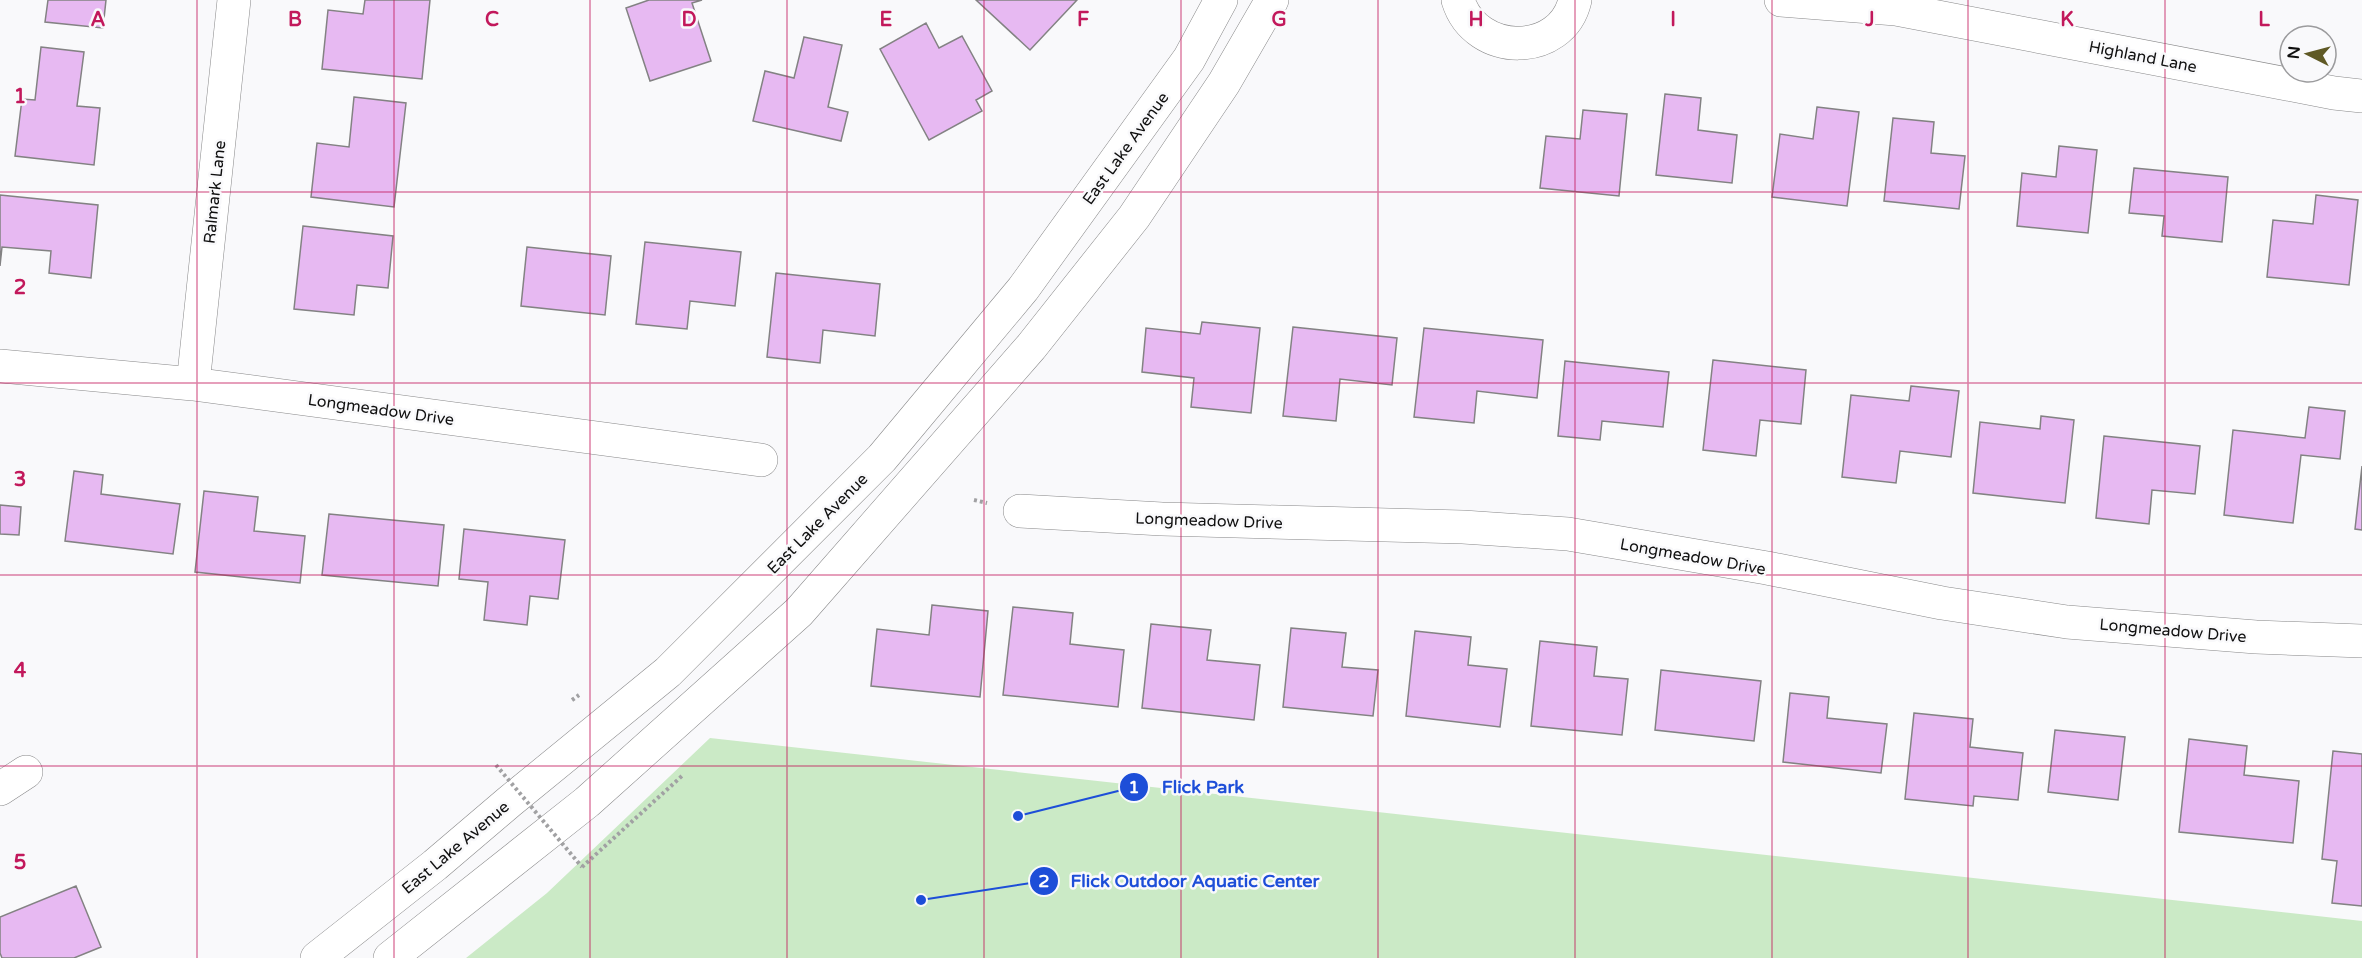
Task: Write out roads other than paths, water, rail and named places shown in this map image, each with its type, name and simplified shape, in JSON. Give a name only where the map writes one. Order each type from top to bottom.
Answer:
[{"type":"street","name":"Ralmark Lane","points":[[193,384],[234,0]]},
{"type":"street","name":"East Lake Avenue","points":[[317,958],[435,865],[668,672],[882,458],[1023,289],[1189,59],[1221,0]]},
{"type":"street","points":[[390,958],[587,802],[800,612],[1031,347],[1134,217],[1224,83],[1272,0]]},
{"type":"street","points":[[1458,0],[1461,11],[1474,28],[1490,39],[1510,44],[1530,43],[1549,35],[1564,22],[1575,0]]},
{"type":"street","name":"Highland Lane","points":[[1781,0],[1896,9],[2334,93],[2362,96]]},
{"type":"street","name":"Longmeadow Drive","points":[[0,366],[193,384],[761,460]]},
{"type":"street","name":"Longmeadow Drive","points":[[1020,511],[1174,519],[1463,527],[1568,534],[1767,568],[1942,603],[2067,622],[2256,637],[2362,640]]},
{"type":"place","name":"Flick Park","points":[[1018,816]]},
{"type":"place","name":"Flick Outdoor Aquatic Center","points":[[921,900]]}]
